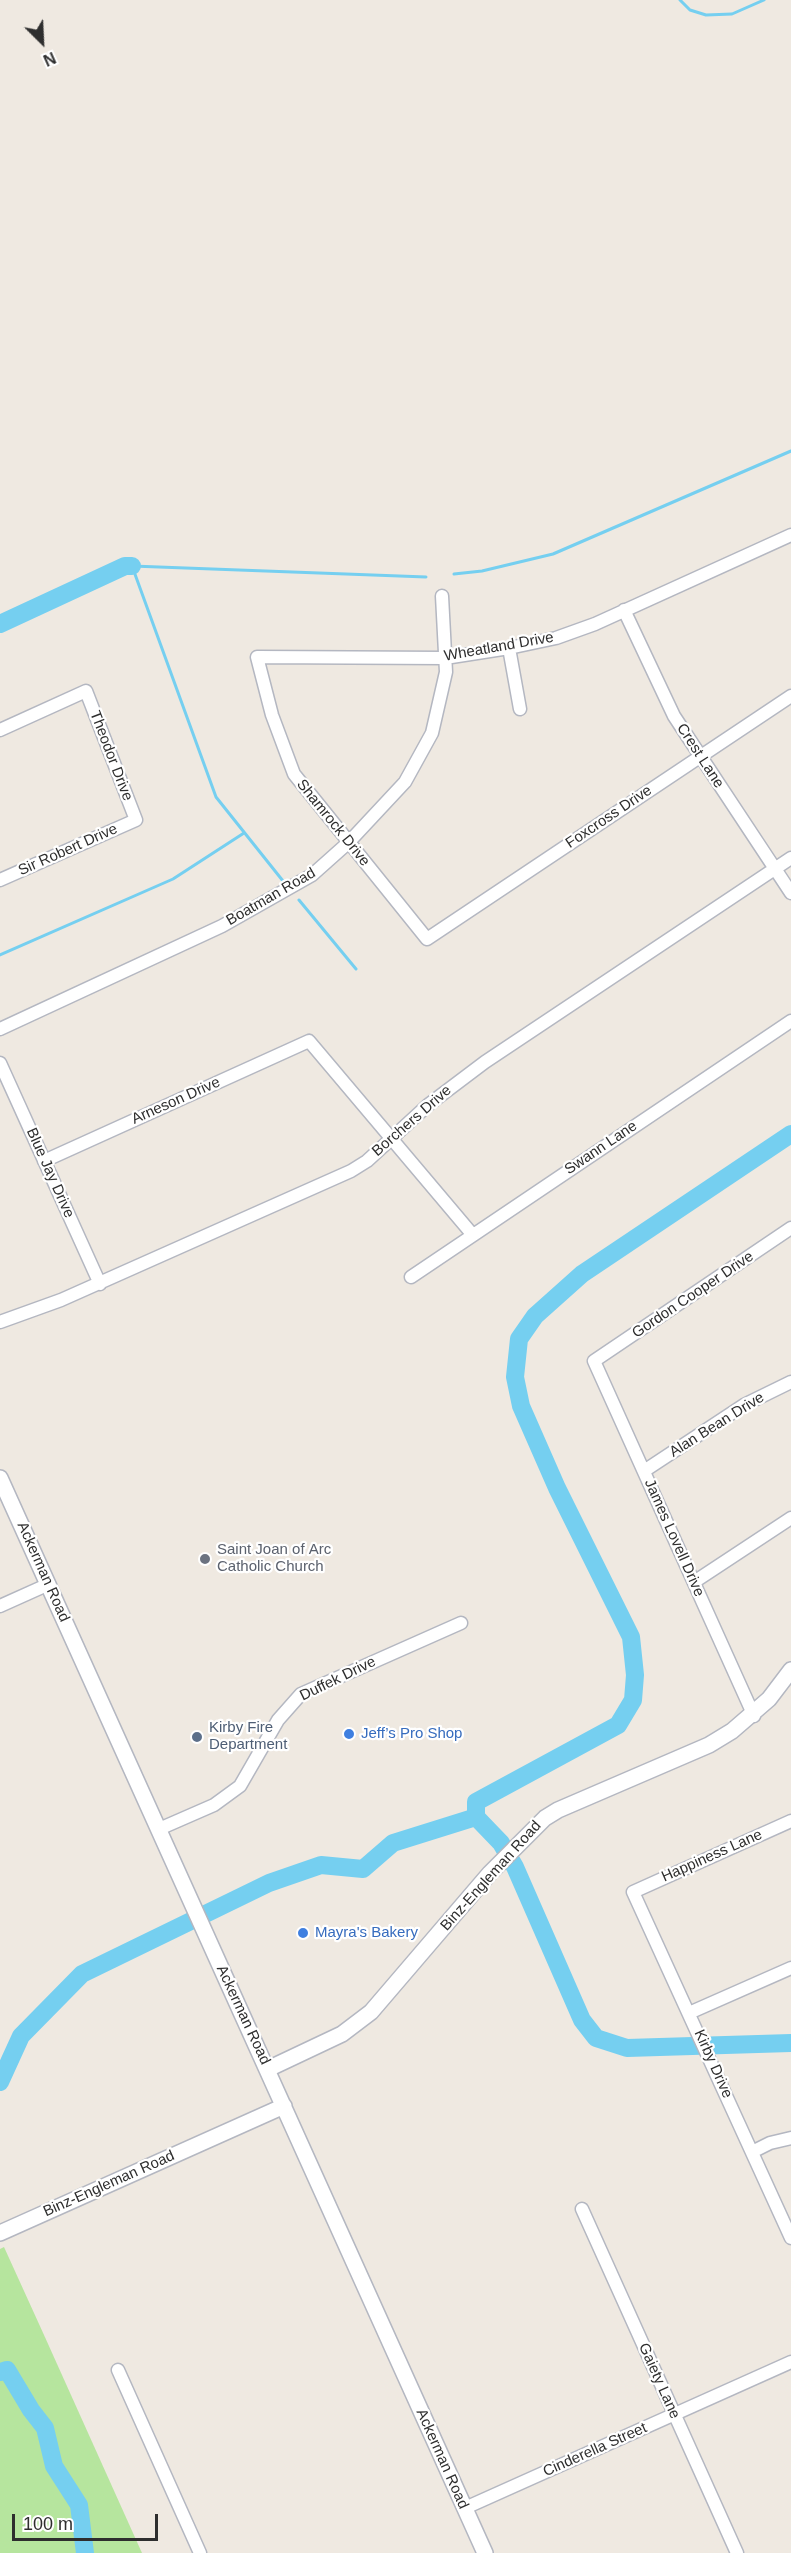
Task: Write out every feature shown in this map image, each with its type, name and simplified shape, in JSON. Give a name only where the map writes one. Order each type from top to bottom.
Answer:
[{"type":"street","name":"Wheatland Drive","points":[[258,657],[445,658],[556,638],[791,535]]},
{"type":"street","name":"Boatman Road","points":[[0,1029],[222,926],[312,875],[391,800],[418,762],[440,706],[446,672],[442,596]]},
{"type":"street","name":"Crest Lane","points":[[624,610],[654,677],[699,757],[791,893]]},
{"type":"street","points":[[509,648],[520,709]]},
{"type":"street","name":"Shamrock Drive","points":[[258,657],[272,715],[294,774],[427,939]]},
{"type":"street","name":"Theodor Drive","points":[[0,730],[86,691],[136,820]]},
{"type":"street","name":"Foxcross Drive","points":[[427,939],[791,696]]},
{"type":"street","name":"Sir Robert Drive","points":[[0,880],[136,820]]},
{"type":"street","name":"Borchers Drive","points":[[0,1322],[99,1284],[351,1171],[367,1161],[390,1138],[485,1062],[791,858]]},
{"type":"street","name":"Swann Lane","points":[[411,1276],[791,1021]]},
{"type":"street","name":"Arneson Drive","points":[[44,1161],[309,1041],[390,1138]]},
{"type":"street","name":"Blue Jay Drive","points":[[0,1063],[99,1284]]},
{"type":"street","points":[[390,1138],[472,1234]]},
{"type":"street","name":"Gordon Cooper Drive","points":[[594,1361],[791,1228]]},
{"type":"street","name":"James Lovell Drive","points":[[594,1361],[753,1716]]},
{"type":"street","name":"Alan Bean Drive","points":[[644,1471],[744,1404],[791,1382]]},
{"type":"street","name":"Ackerman Road","points":[[0,1478],[485,2553]]},
{"type":"street","points":[[694,1582],[791,1518]]},
{"type":"street","points":[[0,1606],[49,1584]]},
{"type":"street","name":"Duffek Drive","points":[[159,1829],[214,1805],[240,1786],[278,1719],[301,1694],[461,1623]]},
{"type":"street","name":"Binz-Engleman Road","points":[[268,2069],[342,2034],[371,2012],[522,1838],[558,1810],[709,1744],[753,1716],[791,1670]]},
{"type":"street","name":"Happiness Lane","points":[[633,1892],[791,1821]]},
{"type":"street","name":"Kirby Drive","points":[[633,1892],[791,2238]]},
{"type":"street","points":[[691,2017],[791,1968]]},
{"type":"street","name":"Binz-Engleman Road","points":[[0,2233],[284,2106]]},
{"type":"street","points":[[753,2152],[791,2138]]},
{"type":"street","name":"Gaiety Lane","points":[[582,2210],[737,2553]]},
{"type":"street","name":"Cinderella Street","points":[[465,2508],[791,2362]]},
{"type":"street","points":[[118,2370],[200,2553]]},
{"type":"green space","points":[[4,2247],[142,2553],[0,2553],[0,2249]]},
{"type":"waterway","points":[[680,0],[690,10],[706,15],[732,14],[764,0]]},
{"type":"waterway","points":[[454,574],[482,571],[553,554],[791,451]]},
{"type":"waterway","points":[[0,624],[125,566],[132,566]]},
{"type":"waterway","points":[[283,881],[216,797],[132,566],[426,577]]},
{"type":"waterway","points":[[0,955],[173,879],[244,833]]},
{"type":"waterway","points":[[299,900],[356,969]]},
{"type":"waterway","points":[[476,1817],[476,1802],[618,1725],[633,1700],[635,1675],[631,1637],[557,1488],[521,1406],[515,1377],[519,1339],[535,1316],[582,1274],[791,1134]]},
{"type":"waterway","points":[[0,2082],[21,2036],[82,1974],[269,1883],[321,1865],[363,1869],[393,1843],[476,1817],[501,1843],[515,1867],[582,2020],[596,2038],[627,2048],[791,2043]]},
{"type":"waterway","points":[[0,2372],[7,2370],[31,2410],[45,2428],[54,2466],[79,2505],[85,2553]]},
{"type":"place","name":"Saint Joan of Arc Catholic Church","points":[[205,1559]]},
{"type":"place","name":"Jeff’s Pro Shop","points":[[349,1734]]},
{"type":"place","name":"Kirby Fire Department","points":[[197,1737]]},
{"type":"place","name":"Mayra's Bakery","points":[[303,1933]]}]
